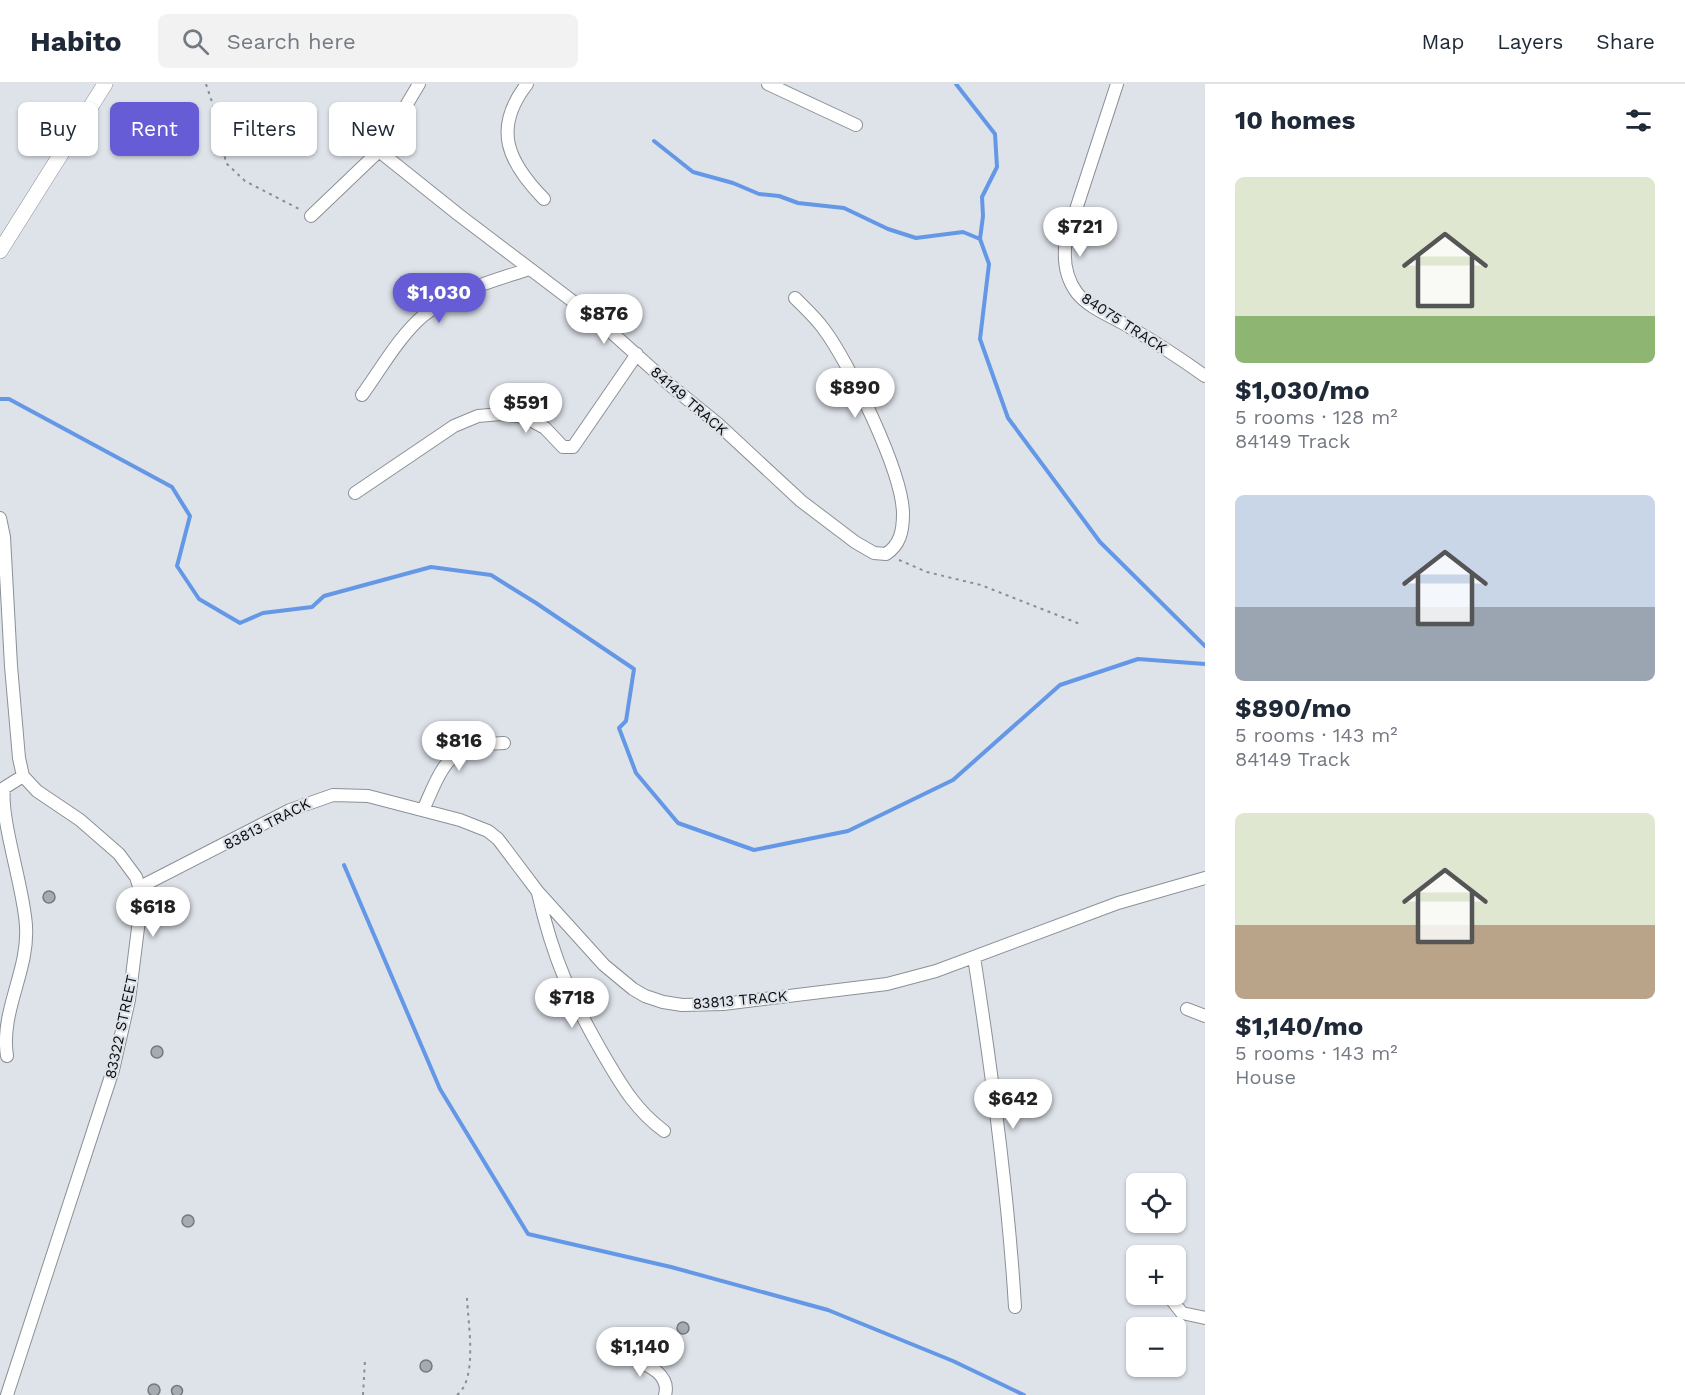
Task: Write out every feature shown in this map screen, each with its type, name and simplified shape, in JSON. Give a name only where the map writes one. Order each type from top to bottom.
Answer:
[{"type":"street","points":[[0,250],[105,84]]},
{"type":"street","points":[[409,102],[419,84]]},
{"type":"street","points":[[527,84],[516,101],[507,127],[507,136],[517,169],[544,199]]},
{"type":"street","points":[[768,84],[856,125]]},
{"type":"street","name":"84075 TRACK","points":[[1118,84],[1066,240],[1064,252],[1068,277],[1078,295],[1089,304],[1140,333],[1205,376]]},
{"type":"street","points":[[311,216],[375,156]]},
{"type":"street","name":"84149 TRACK","points":[[386,156],[600,322],[801,501],[855,542],[874,552],[886,554]]},
{"type":"street","points":[[362,395],[407,333],[424,315],[451,297],[473,287],[529,269]]},
{"type":"street","points":[[795,298],[823,328],[844,361],[897,483],[903,512],[902,532],[897,545],[886,554]]},
{"type":"street","points":[[355,493],[454,426],[478,416],[501,414],[525,417],[545,428],[563,447],[570,449],[580,439],[638,354]]},
{"type":"street","points":[[0,518],[4,537],[19,758],[23,776],[37,791],[80,820],[119,854],[131,868],[141,887]]},
{"type":"street","points":[[423,810],[441,772],[456,753],[467,747],[504,743]]},
{"type":"street","points":[[8,1056],[5,1044],[8,1013],[24,953],[26,926],[19,886],[3,828],[1,799],[4,788],[23,776]]},
{"type":"street","name":"83813 TRACK","points":[[141,887],[290,810],[317,799],[353,794],[460,820],[488,831],[498,839],[538,892],[621,980],[645,996],[682,1005],[723,1004],[854,989],[912,978],[1118,903],[1205,878]]},
{"type":"street","name":"83322 STREET","points":[[7,1395],[102,1108],[123,1034],[140,927],[141,887]]},
{"type":"street","points":[[538,892],[555,958],[578,1010],[633,1104],[664,1131]]},
{"type":"street","points":[[974,957],[988,1051],[1012,1260],[1015,1306]]},
{"type":"street","points":[[1187,1009],[1205,1016]]},
{"type":"street","points":[[1176,1305],[1182,1313],[1205,1318]]},
{"type":"street","points":[[629,1357],[659,1373],[665,1381],[665,1395]]},
{"type":"path","points":[[206,84],[216,114],[226,163],[245,181],[311,216]]},
{"type":"path","points":[[886,554],[927,572],[981,585],[1014,596],[1080,624]]},
{"type":"path","points":[[457,1395],[463,1390],[470,1374],[467,1298]]},
{"type":"path","points":[[363,1395],[365,1360]]},
{"type":"building","points":[[51,891],[55,897],[51,903],[47,903],[43,895]]},
{"type":"building","points":[[159,1046],[163,1052],[159,1058],[155,1058],[151,1050]]},
{"type":"building","points":[[190,1215],[194,1221],[190,1227],[186,1227],[182,1219]]},
{"type":"building","points":[[685,1322],[689,1328],[685,1334],[681,1334],[677,1326]]},
{"type":"building","points":[[677,1336],[681,1342],[677,1348],[673,1348],[669,1340]]},
{"type":"building","points":[[428,1360],[432,1366],[428,1372],[424,1372],[420,1364]]},
{"type":"building","points":[[154,1384],[160,1390],[154,1396],[148,1390]]},
{"type":"building","points":[[177,1386],[181,1387],[181,1395],[177,1396],[173,1395],[172,1391],[173,1387]]},
{"type":"waterway","points":[[956,84],[995,134],[997,167],[982,197],[983,216],[980,239],[989,264],[980,339],[1008,418],[1100,542],[1205,646]]},
{"type":"waterway","points":[[654,141],[693,172],[733,183],[759,194],[779,196],[798,203],[844,208],[888,229],[916,238],[963,232],[980,239]]},
{"type":"waterway","points":[[0,399],[9,399],[172,487],[190,516],[177,566],[199,599],[240,623],[263,613],[312,607],[324,596],[431,567],[491,575],[634,669],[626,721],[619,728],[636,773],[678,823],[754,850],[848,831],[953,780],[1060,685],[1138,659],[1205,664]]},
{"type":"waterway","points":[[344,865],[440,1089],[528,1234],[671,1267],[828,1310],[953,1361],[1024,1395]]}]
